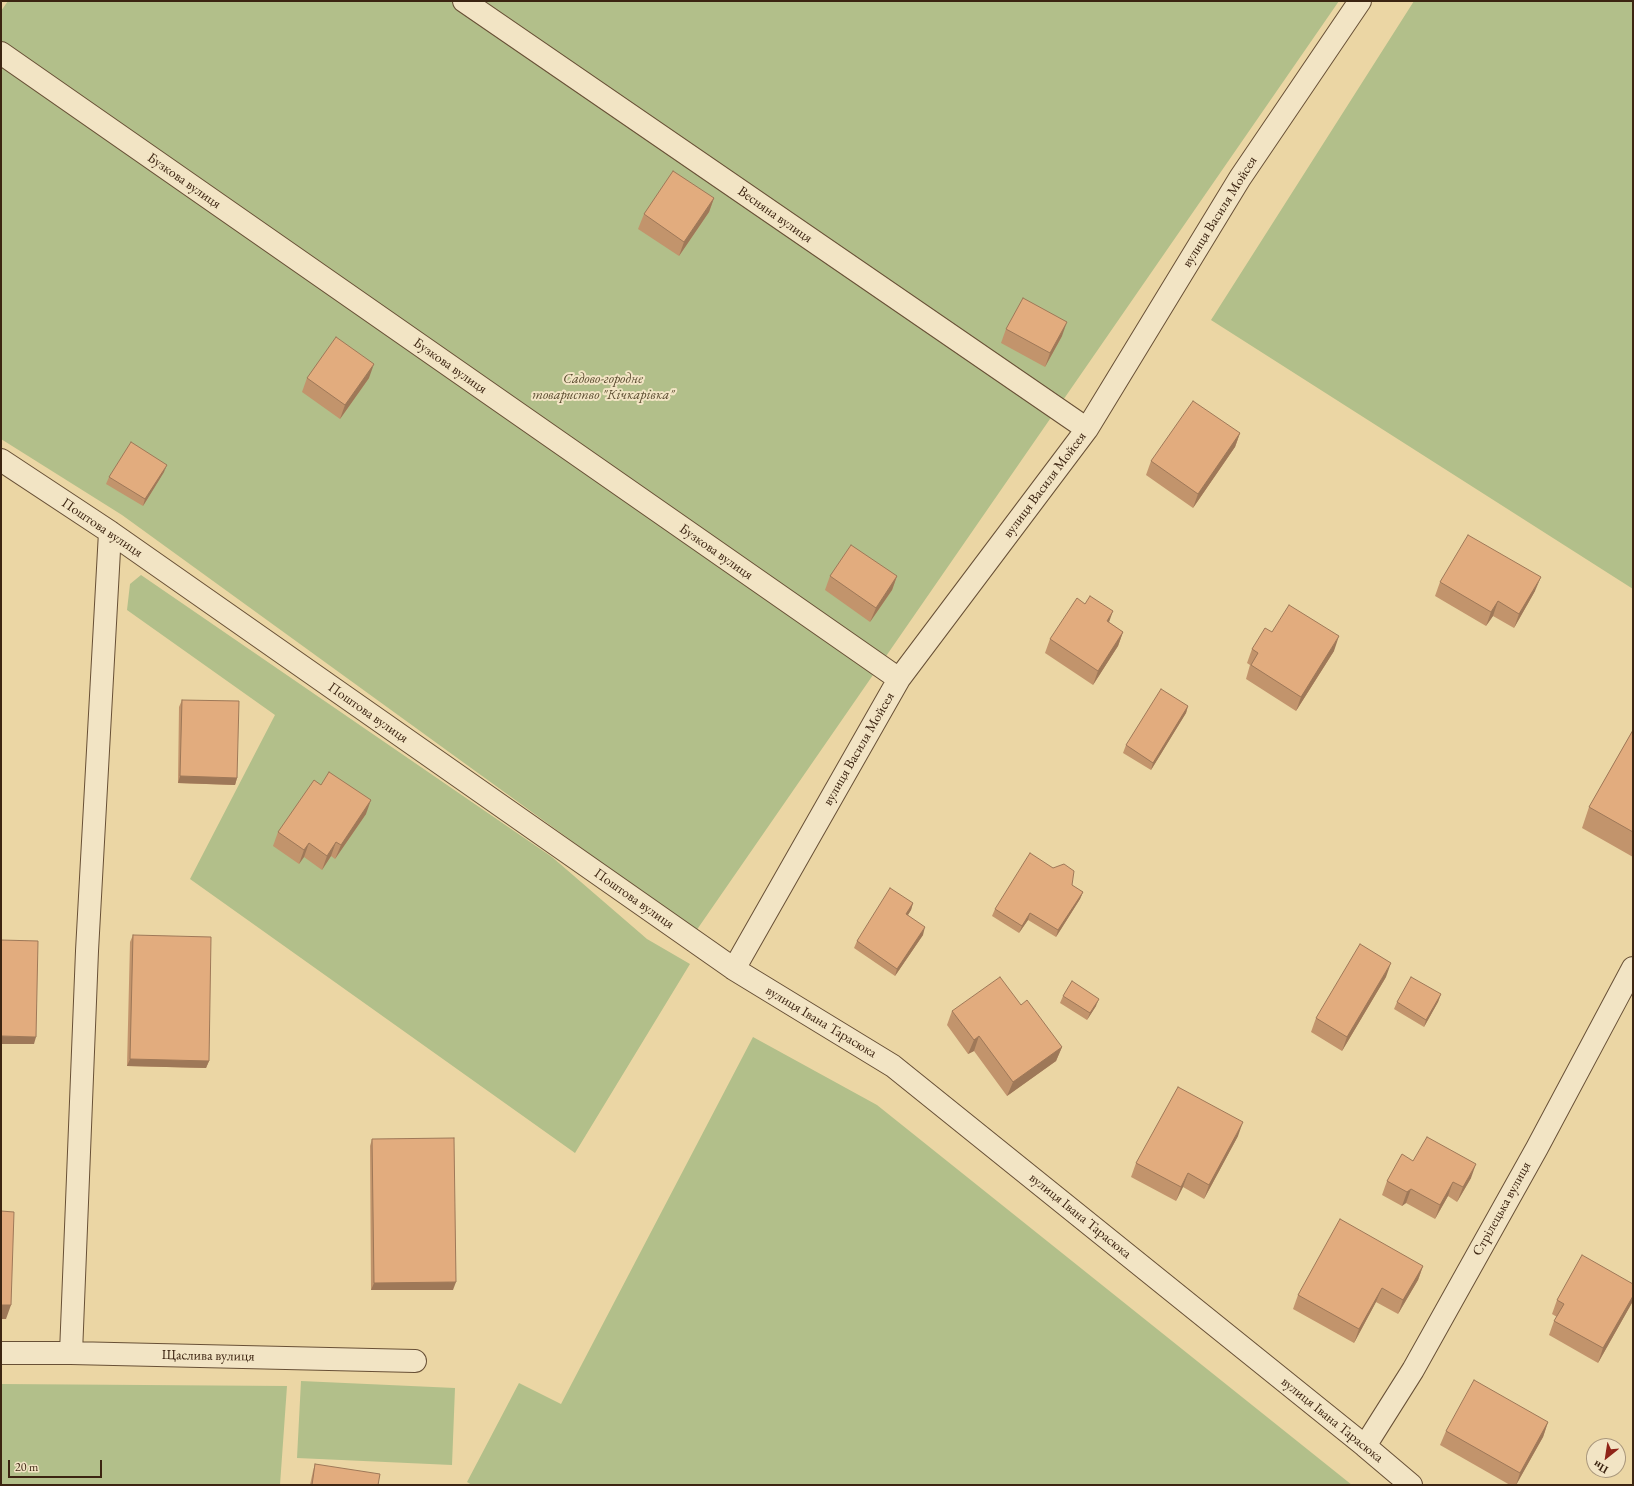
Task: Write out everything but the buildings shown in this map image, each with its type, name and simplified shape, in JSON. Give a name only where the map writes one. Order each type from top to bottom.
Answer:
[{"type":"street","name":"Весняна вулиця","points":[[464,1],[1087,430]]},
{"type":"street","name":"вулиця Василя Мойсея","points":[[734,969],[899,679],[1087,430],[1240,178],[1360,1]]},
{"type":"street","name":"Бузкова вулиця","points":[[1,53],[899,679]]},
{"type":"street","name":"Поштова вулиця","points":[[1,460],[110,532],[734,969]]},
{"type":"street","points":[[71,1353],[87,951],[110,532]]},
{"type":"street","name":"Стрілецька вулиця","points":[[1365,1446],[1424,1349],[1537,1148],[1633,968]]},
{"type":"street","name":"вулиця Івана Тарасюка","points":[[734,969],[894,1066],[1365,1446],[1411,1485]]},
{"type":"street","name":"Щаслива вулиця","points":[[1,1353],[71,1353],[415,1361]]},
{"type":"green space","name":"Садово-городне товариство \"Кічкарівка\"","points":[[8,1],[1339,1],[696,931],[122,515],[1,439],[1,11]]},
{"type":"green space","points":[[1414,1],[1633,1],[1633,589],[1211,320]]},
{"type":"green space","points":[[141,575],[552,857],[647,939],[690,964],[575,1153],[190,879],[275,715],[127,610],[130,584]]},
{"type":"green space","points":[[753,1037],[877,1105],[1352,1485],[472,1485],[467,1482],[519,1383],[561,1404]]},
{"type":"green space","points":[[301,1381],[455,1388],[452,1465],[297,1458]]},
{"type":"green space","points":[[1,1384],[287,1386],[280,1485],[1,1485]]}]
